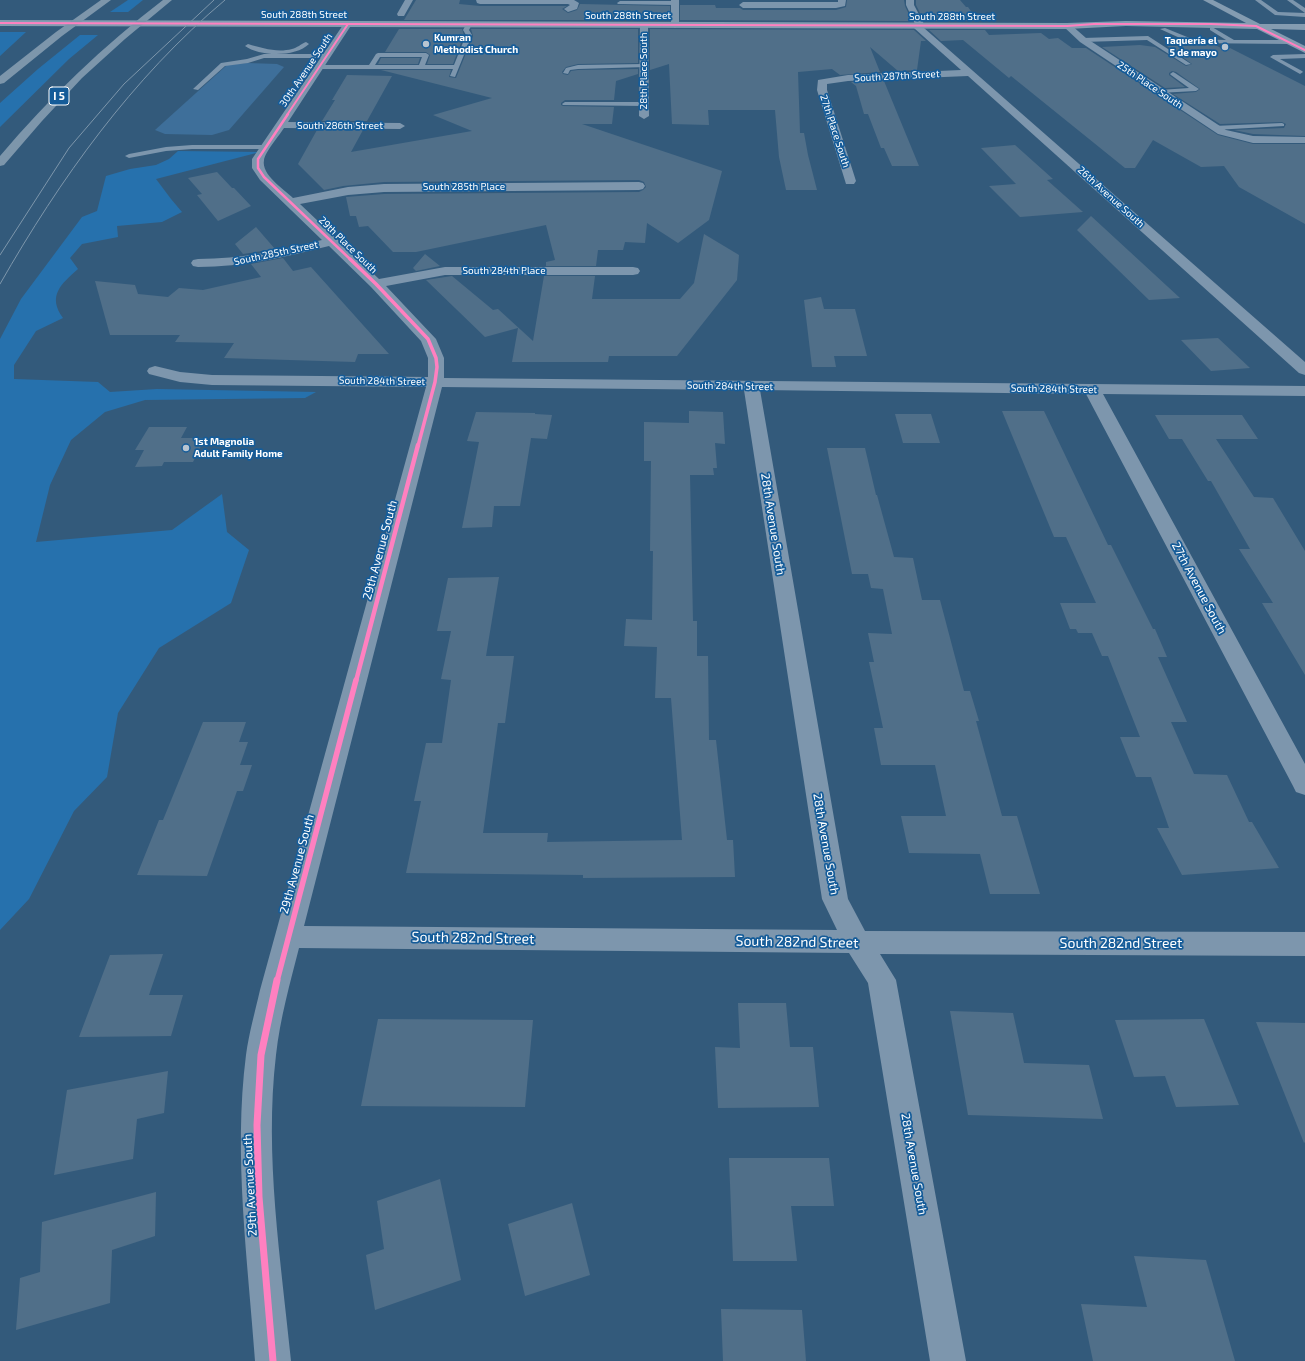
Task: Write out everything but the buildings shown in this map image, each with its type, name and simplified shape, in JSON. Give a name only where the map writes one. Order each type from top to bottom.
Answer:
[{"type":"highway","points":[[0,81],[59,34],[107,0]]},
{"type":"highway","name":"I 5","points":[[0,163],[29,127],[72,82],[124,35],[168,0]]},
{"type":"main road","points":[[1207,0],[1305,50]]},
{"type":"main road","name":"South 288th Street","points":[[0,23],[919,26],[1211,24],[1305,27]]},
{"type":"main road","name":"South 288th Street","points":[[1067,26],[1092,29],[1212,29],[1256,26]]},
{"type":"street","points":[[401,14],[409,0]]},
{"type":"street","points":[[910,0],[910,5],[919,26]]},
{"type":"street","points":[[480,1],[569,3],[565,25]]},
{"type":"street","points":[[675,2],[675,25]]},
{"type":"street","points":[[747,25],[743,2],[841,2]]},
{"type":"street","name":"30th Avenue South","points":[[280,126],[348,24]]},
{"type":"street","name":"28th Place South","points":[[644,25],[644,116]]},
{"type":"street","name":"26th Avenue South","points":[[919,26],[1305,370]]},
{"type":"street","name":"25th Place South","points":[[1067,26],[1083,40],[1214,128],[1236,137],[1261,140],[1305,140]]},
{"type":"street","name":"South 287th Street","points":[[823,81],[848,78],[970,73]]},
{"type":"street","name":"27th Place South","points":[[823,81],[821,85],[822,90],[850,181]]},
{"type":"street","name":"South 286th Street","points":[[280,126],[400,126]]},
{"type":"street","name":"29th Place South","points":[[280,126],[258,159],[258,168],[264,178],[376,284],[428,339],[436,358],[437,368],[435,382]]},
{"type":"street","name":"South 285th Place","points":[[291,202],[348,191],[384,188],[639,186]]},
{"type":"street","name":"South 285th Street","points":[[198,263],[222,263],[250,260],[330,242]]},
{"type":"street","name":"South 284th Place","points":[[376,284],[445,271],[633,271]]},
{"type":"street","name":"South 284th Street","points":[[155,371],[172,376],[212,380],[1305,392]]},
{"type":"street","name":"29th Avenue South","points":[[273,1361],[259,1197],[258,1089],[261,1055],[267,1019],[288,936],[435,382]]},
{"type":"street","name":"28th Avenue South","points":[[751,386],[835,899],[857,942],[882,980],[948,1361]]},
{"type":"street","name":"27th Avenue South","points":[[1092,389],[1305,786]]},
{"type":"street","name":"South 282nd Street","points":[[288,936],[857,942],[1305,944]]},
{"type":"lane","points":[[1258,0],[1277,14],[1305,15]]},
{"type":"lane","points":[[1290,0],[1305,11]]},
{"type":"lane","points":[[620,3],[675,2]]},
{"type":"lane","points":[[453,76],[469,35],[466,30],[469,24]]},
{"type":"lane","points":[[1163,29],[1191,41],[1289,42]]},
{"type":"lane","points":[[1212,29],[1232,42]]},
{"type":"lane","points":[[1083,40],[1148,38],[1188,64]]},
{"type":"lane","points":[[248,46],[260,50],[290,51],[302,48],[306,44]]},
{"type":"lane","points":[[290,51],[301,56]]},
{"type":"lane","points":[[371,67],[378,55],[426,55],[421,67]]},
{"type":"lane","points":[[196,89],[224,64],[248,61],[264,56],[327,56]]},
{"type":"lane","points":[[1300,72],[1270,56],[1305,56]]},
{"type":"lane","points":[[238,71],[248,61]]},
{"type":"lane","points":[[566,73],[570,68],[578,67],[644,66]]},
{"type":"lane","points":[[319,67],[456,67]]},
{"type":"lane","points":[[1160,92],[1196,89],[1173,74]]},
{"type":"lane","points":[[565,104],[644,104]]},
{"type":"lane","points":[[1214,128],[1282,125]]},
{"type":"lane","points":[[129,156],[166,149],[192,147],[266,147]]},
{"type":"shaded area","points":[[128,0],[143,0],[128,12],[110,12]]},
{"type":"shaded area","points":[[0,32],[26,32],[0,56]]},
{"type":"shaded area","points":[[80,35],[98,35],[69,59],[0,127],[0,103],[38,69]]},
{"type":"shaded area","points":[[247,63],[277,64],[284,67],[229,130],[212,135],[165,134],[155,130],[227,65]]},
{"type":"shaded area","points":[[178,151],[260,152],[156,179],[182,212],[162,222],[117,226],[118,237],[82,244],[70,258],[78,269],[62,285],[56,297],[58,310],[63,318],[36,331],[14,365],[14,379],[98,382],[110,392],[157,389],[316,392],[305,398],[145,400],[105,412],[71,440],[50,485],[36,542],[172,530],[222,494],[227,532],[249,550],[231,603],[159,648],[118,713],[107,777],[74,811],[29,899],[0,930],[0,339],[21,299],[82,217],[97,211],[106,176],[130,169],[156,165],[169,159]]},
{"type":"tram line","points":[[0,255],[69,148],[124,84],[214,0]]},
{"type":"tram line","points":[[0,284],[47,206],[100,132],[129,96],[159,63],[191,30],[225,0]]},
{"type":"cycle path","points":[[0,23],[1067,26],[1094,24],[1211,24],[1256,26],[1305,50]]},
{"type":"cycle path","points":[[273,1361],[259,1197],[257,1125],[261,1055],[274,990],[435,382],[437,367],[436,358],[428,339],[376,284],[264,177],[258,168],[258,159],[348,24]]},
{"type":"place","name":"Kumran Methodist Church","points":[[426,44]]},
{"type":"place","name":"Taquería el 5 de mayo","points":[[1225,47]]},
{"type":"place","name":"1st Magnolia Adult Family Home","points":[[186,448]]}]
